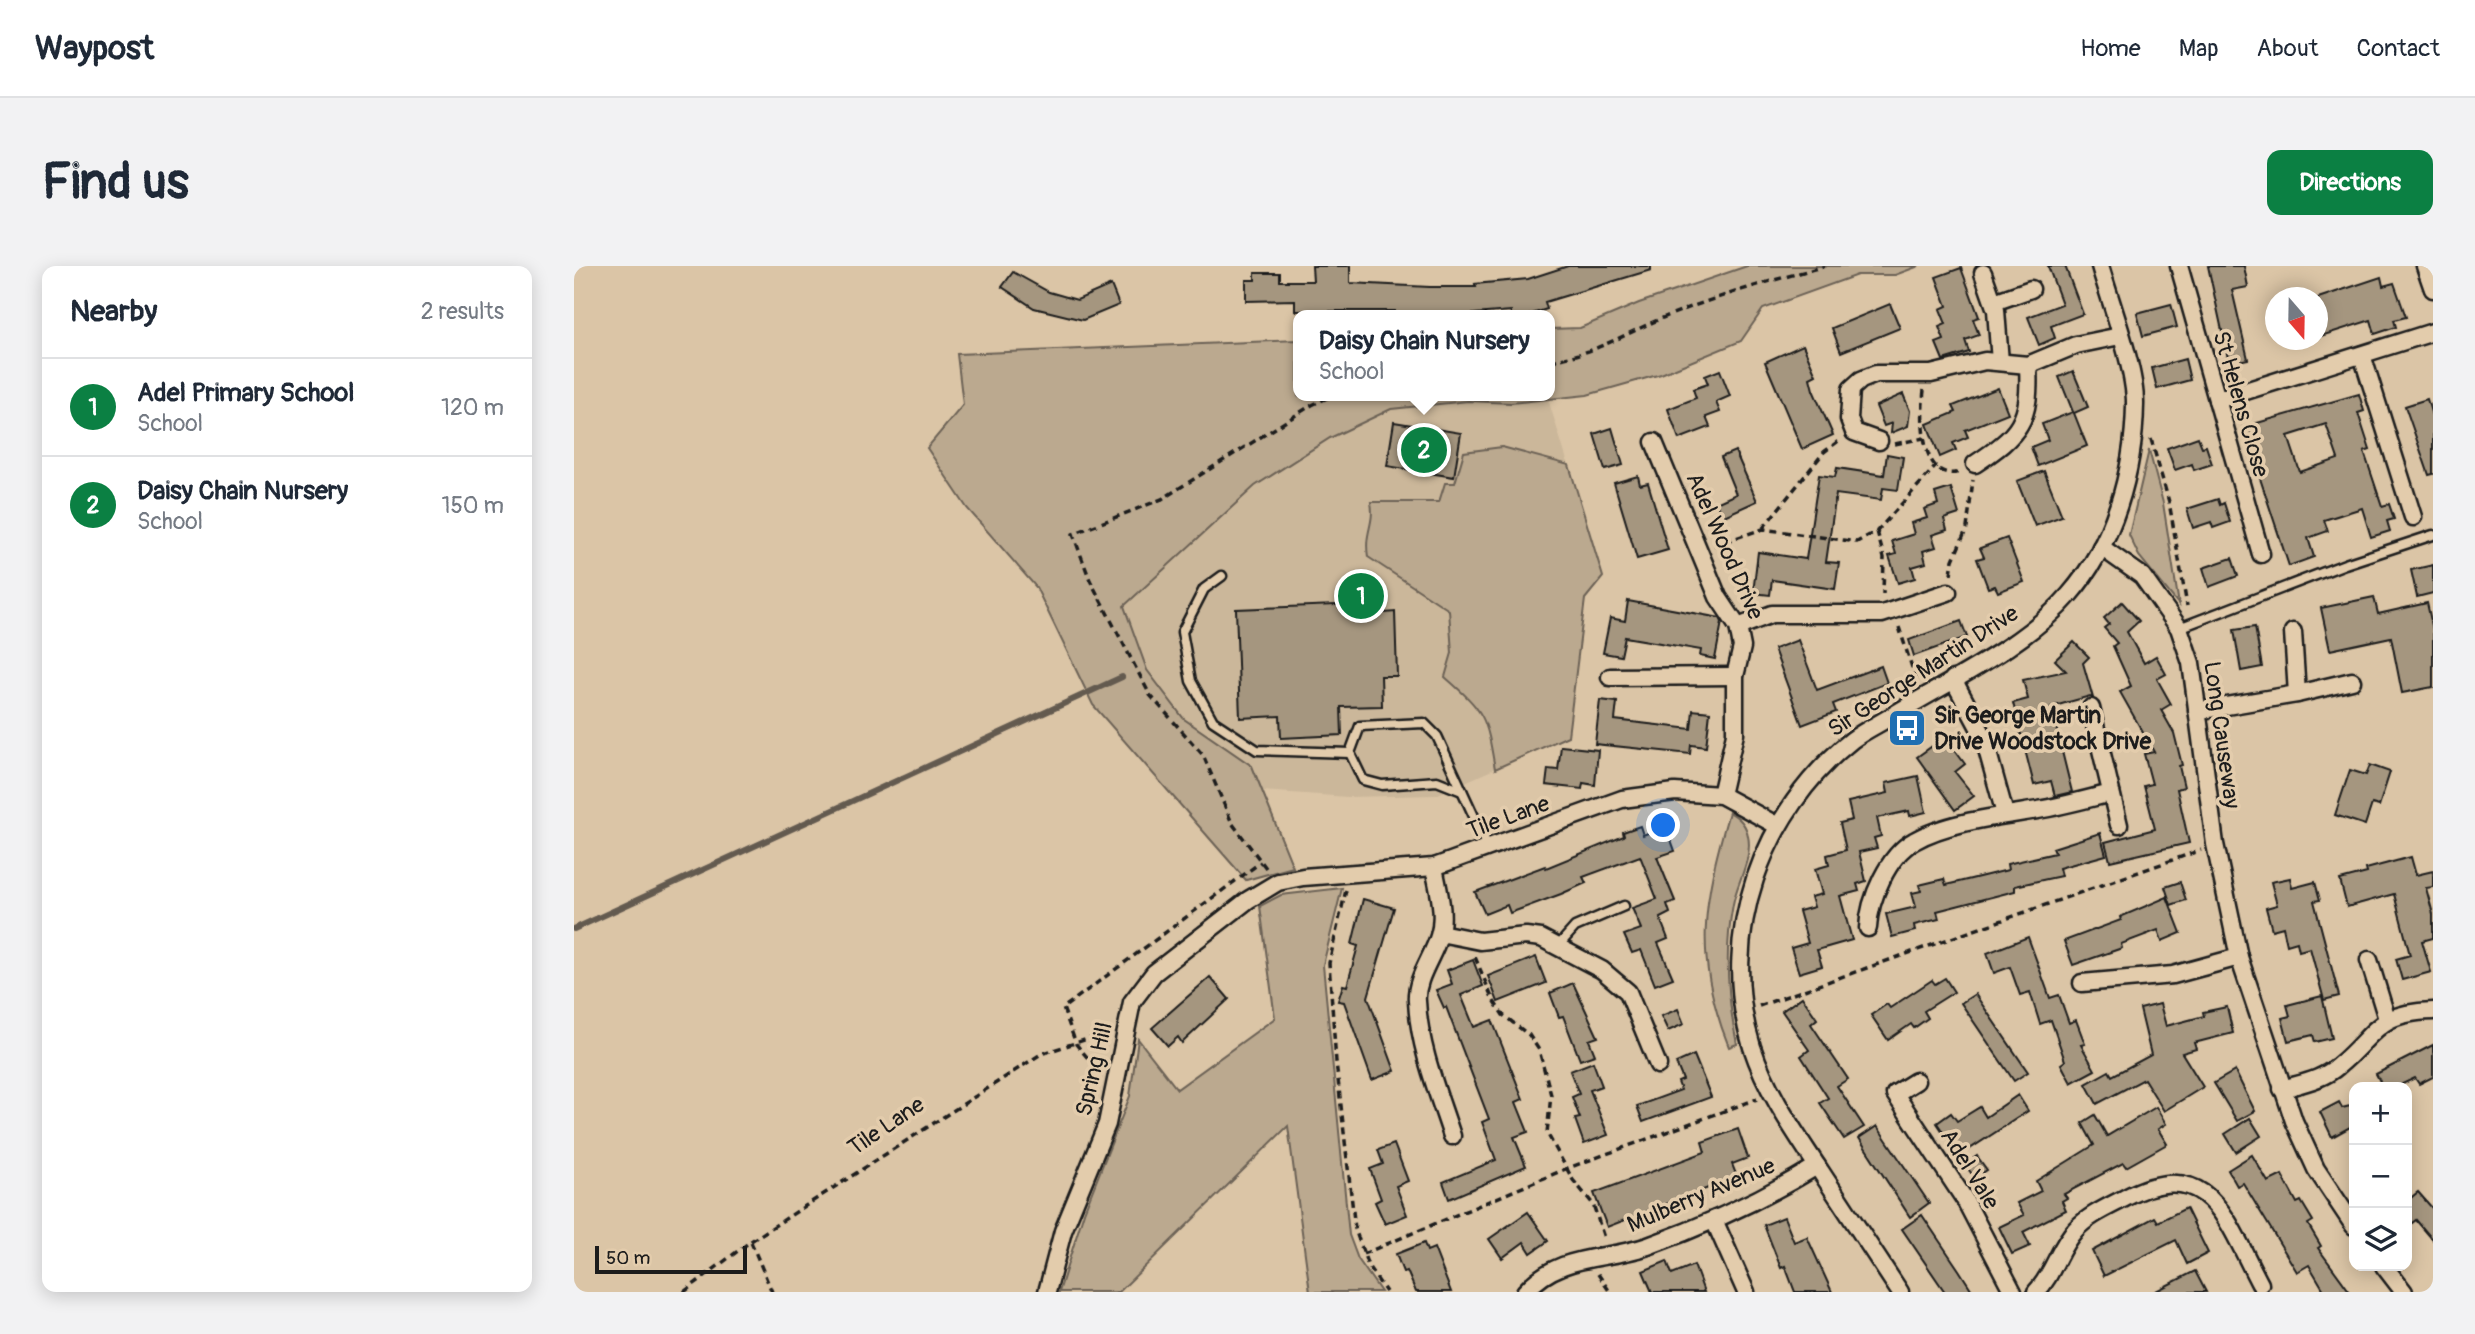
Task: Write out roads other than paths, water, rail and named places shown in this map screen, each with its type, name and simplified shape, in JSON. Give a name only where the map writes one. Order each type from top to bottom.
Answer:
[{"type":"street","points":[[2100,266],[2136,400],[2133,448],[2120,503],[2101,547]]},
{"type":"street","name":"St Helens Close","points":[[2179,266],[2260,554]]},
{"type":"street","points":[[2425,266],[2433,289]]},
{"type":"street","points":[[1983,274],[1994,302],[2000,362]]},
{"type":"street","points":[[1994,302],[2031,289]]},
{"type":"street","points":[[2217,400],[2433,332]]},
{"type":"street","points":[[1879,441],[1865,438],[1853,430],[1849,419],[1851,389],[1861,380],[1892,372],[1925,374],[1977,363],[2028,365],[2076,345],[2120,336]]},
{"type":"street","points":[[2362,355],[2413,517]]},
{"type":"street","points":[[1975,464],[2015,435],[2022,422],[2028,365]]},
{"type":"street","name":"Adel Wood Drive","points":[[1654,442],[1718,597],[1738,627],[1742,647],[1735,676],[1735,734],[1731,763],[1721,794]]},
{"type":"street","name":"Long Causeway","points":[[2101,547],[2142,576],[2179,628],[2191,663],[2215,843],[2239,957],[2283,1089],[2316,1169],[2349,1218]]},
{"type":"street","name":"Sir George Martin Drive","points":[[1900,1292],[1772,1094],[1754,1052],[1744,1012],[1741,982],[1746,908],[1757,870],[1778,826],[1808,782],[1853,739],[2019,638],[2069,596],[2101,547]]},
{"type":"street","points":[[1738,627],[1772,614],[1888,612],[1948,592]]},
{"type":"street","points":[[2293,632],[2297,694]]},
{"type":"street","points":[[1610,677],[1735,676]]},
{"type":"street","points":[[1953,679],[1983,735],[2006,814]]},
{"type":"street","points":[[2197,711],[2297,694],[2352,681]]},
{"type":"street","points":[[2091,708],[2119,825]]},
{"type":"street","name":"Tile Lane","points":[[1248,900],[1278,882],[1434,867],[1622,799],[1675,792],[1721,794],[1740,802],[1778,826]]},
{"type":"street","points":[[1868,928],[1872,902],[1897,855],[1911,842],[1926,835],[2006,814],[2040,810],[2111,793]]},
{"type":"street","points":[[1434,867],[1441,903],[1440,933],[1420,980],[1416,1000],[1432,1073],[1452,1136]]},
{"type":"street","name":"Spring Hill","points":[[1047,1292],[1063,1231],[1107,1124],[1132,1002],[1154,973],[1248,900]]},
{"type":"street","points":[[1440,933],[1467,939],[1497,941],[1526,936],[1559,945],[1610,975],[1628,992],[1658,1065]]},
{"type":"street","points":[[2082,983],[2173,975],[2239,957]]},
{"type":"street","points":[[2369,960],[2387,1019]]},
{"type":"street","points":[[2283,1089],[2320,1078],[2337,1067],[2387,1019],[2433,1011]]},
{"type":"street","name":"Adel Vale","points":[[1916,1081],[1895,1094],[1965,1200],[2013,1292]]},
{"type":"street","name":"Mulberry Avenue","points":[[1525,1292],[1543,1276],[1570,1263],[1646,1247],[1714,1220],[1776,1191],[1817,1166]]},
{"type":"street","points":[[2036,1292],[2046,1282],[2066,1242],[2076,1229],[2093,1216],[2139,1191],[2166,1182],[2185,1183],[2206,1194],[2220,1209],[2260,1284]]},
{"type":"street","points":[[1714,1220],[1745,1292]]},
{"type":"street","points":[[2388,1271],[2404,1292]]},
{"type":"lane","points":[[2179,628],[2345,564],[2433,534]]},
{"type":"lane","points":[[1222,576],[1204,589],[1182,632],[1191,681],[1213,721],[1257,750],[1350,752]]},
{"type":"lane","points":[[1462,791],[1437,781],[1381,785],[1363,780],[1350,752],[1360,726],[1424,723],[1437,737],[1489,849]]},
{"type":"lane","points":[[1559,945],[1575,927],[1624,906]]},
{"type":"waterway","points":[[574,929],[1122,677]]},
{"type":"place","name":"Daisy Chain Nursery","points":[[1424,450]]},
{"type":"place","name":"Adel Primary School","points":[[1361,596]]},
{"type":"place","name":"Sir George Martin Drive Woodstock Drive","points":[[1907,728]]}]
